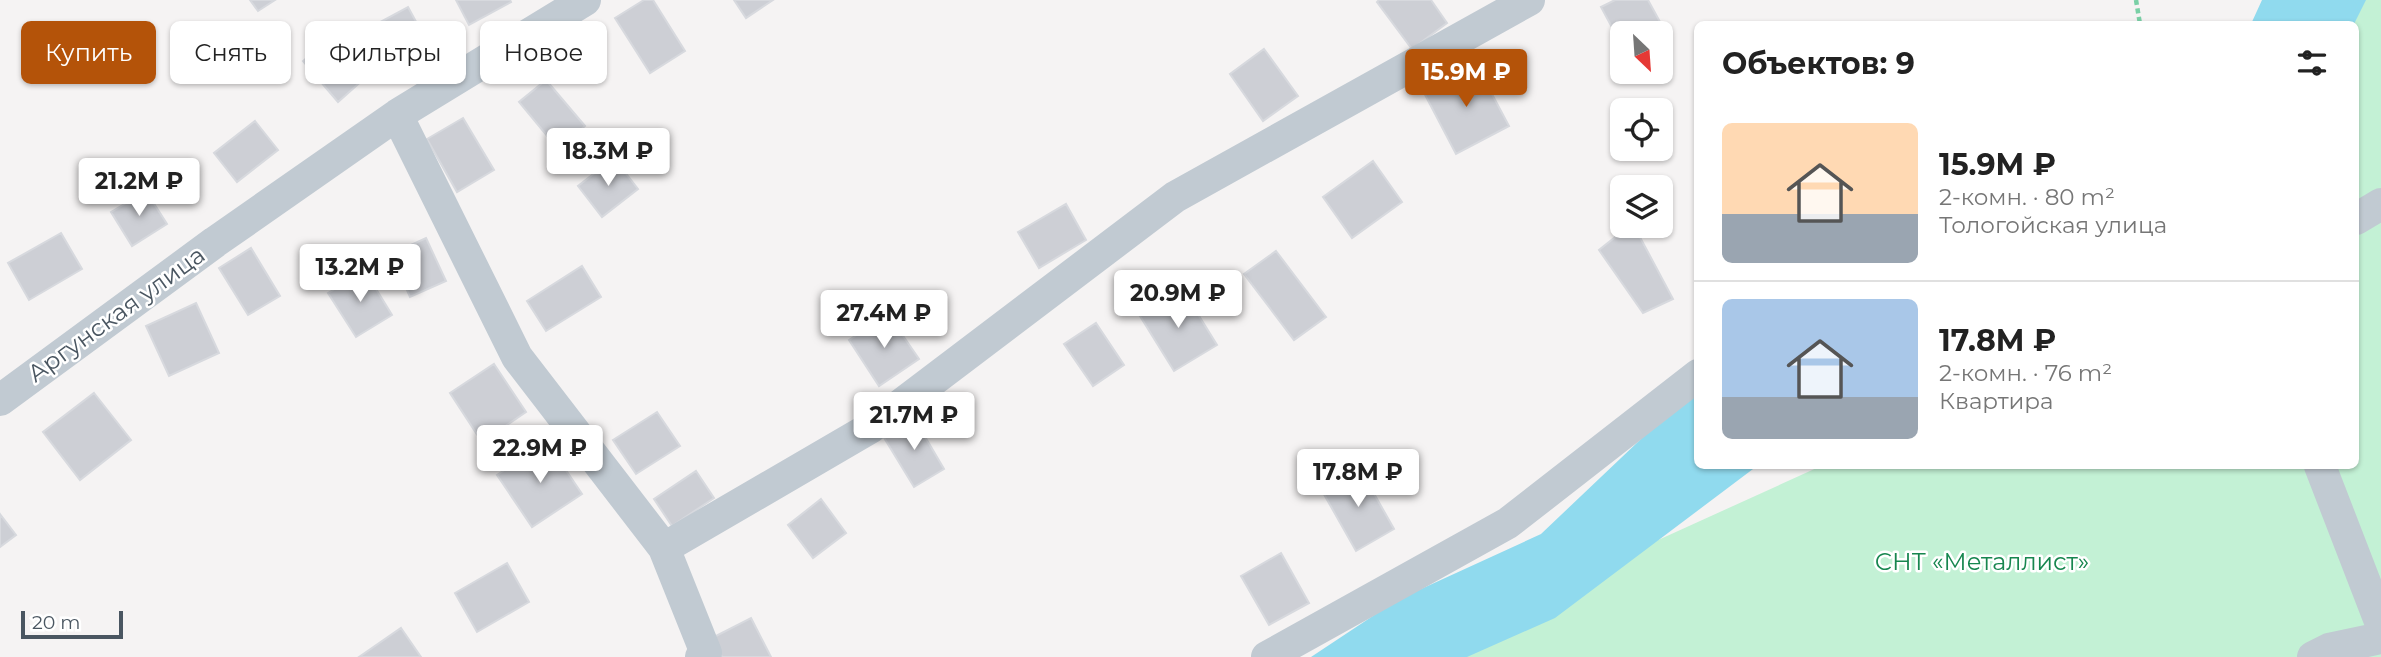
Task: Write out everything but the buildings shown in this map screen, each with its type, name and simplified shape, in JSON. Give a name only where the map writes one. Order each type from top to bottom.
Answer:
[{"type":"street","name":"Аргунская улица","points":[[0,400],[215,242],[397,114],[585,0]]},
{"type":"street","points":[[664,548],[870,428],[1175,197],[1529,0]]},
{"type":"street","points":[[397,114],[517,357],[664,548],[705,656]]},
{"type":"street","points":[[2359,217],[2381,204]]},
{"type":"street","points":[[1267,657],[1508,523],[1694,377]]},
{"type":"street","points":[[2321,469],[2381,624]]},
{"type":"street","points":[[2313,657],[2329,649],[2381,638]]},
{"type":"path","points":[[2136,0],[2140,21]]},
{"type":"green space","name":"СНТ «Металлист»","points":[[2338,0],[2381,0],[2381,657],[1401,657],[1814,469],[2359,469],[2359,21],[2327,21]]},
{"type":"water","points":[[2262,0],[2366,0],[2356,21],[2252,21]]},
{"type":"water","points":[[1694,397],[1694,469],[1753,469],[1555,618],[1467,657],[1311,657],[1397,600],[1541,534],[1661,420]]}]
